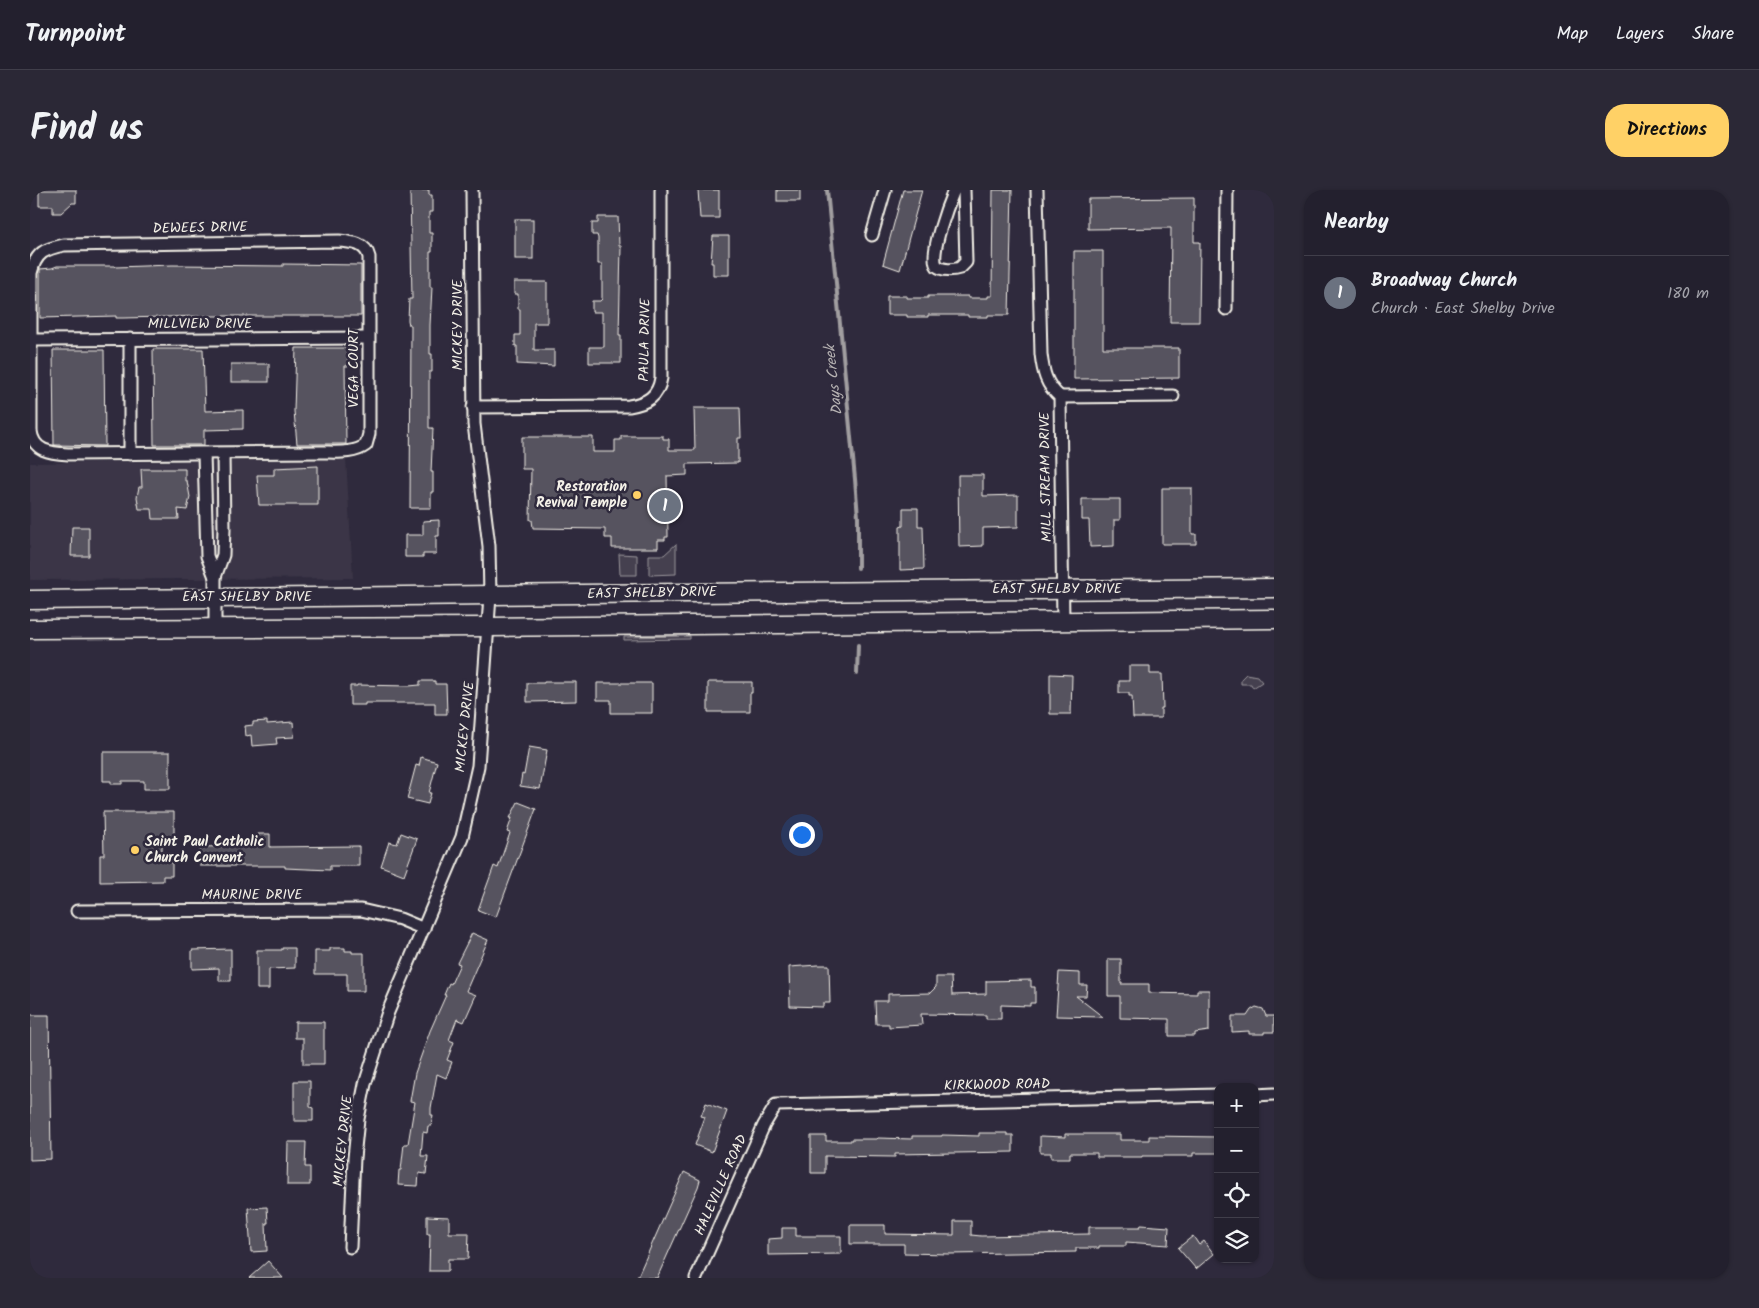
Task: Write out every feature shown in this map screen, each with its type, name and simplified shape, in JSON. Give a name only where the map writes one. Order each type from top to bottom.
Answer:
[{"type":"main road","name":"EAST SHELBY DRIVE","points":[[30,600],[1274,588]]},
{"type":"main road","points":[[30,629],[489,627],[1274,618]]},
{"type":"street","name":"MICKEY DRIVE","points":[[350,1247],[354,1158],[363,1092],[388,1012],[462,837],[478,766],[490,596],[489,546],[476,444],[474,407],[472,190]]},
{"type":"street","name":"PAULA DRIVE","points":[[474,407],[629,406],[649,401],[654,396],[658,391],[661,378],[661,190]]},
{"type":"street","points":[[872,235],[885,190]]},
{"type":"street","points":[[954,190],[935,252],[936,263],[944,269],[960,268],[966,262],[964,190]]},
{"type":"street","name":"MILL STREAM DRIVE","points":[[1037,190],[1041,354],[1048,384],[1060,396],[1063,621]]},
{"type":"street","points":[[1226,308],[1227,190]]},
{"type":"street","name":"DEWEES DRIVE","points":[[31,340],[31,273],[34,262],[41,253],[64,245],[339,241],[361,245],[368,252],[370,264]]},
{"type":"street","name":"VEGA COURT","points":[[31,431],[37,446],[47,452],[68,454],[342,452],[362,448],[368,440],[370,264]]},
{"type":"street","name":"MILLVIEW DRIVE","points":[[31,340],[368,338]]},
{"type":"street","points":[[130,339],[130,454]]},
{"type":"street","points":[[31,340],[31,431]]},
{"type":"street","points":[[1060,396],[1173,396]]},
{"type":"street","points":[[204,454],[207,556],[215,577]]},
{"type":"street","points":[[215,628],[215,577],[223,555],[223,454]]},
{"type":"street","points":[[205,519],[224,518]]},
{"type":"street","name":"MAURINE DRIVE","points":[[77,911],[361,910],[400,919],[424,928]]},
{"type":"street","points":[[1259,1095],[1274,1094]]},
{"type":"street","name":"KIRKWOOD ROAD","points":[[776,1105],[1214,1095]]},
{"type":"street","name":"HALEVILLE ROAD","points":[[696,1278],[764,1125],[776,1105]]},
{"type":"shaded area","points":[[346,459],[353,578],[30,580],[30,463]]},
{"type":"shaded area","points":[[676,544],[676,574],[649,575],[649,555],[664,555]]},
{"type":"shaded area","points":[[619,554],[637,555],[637,575],[620,575]]},
{"type":"shaded area","points":[[690,636],[690,639],[624,640],[624,637]]},
{"type":"shaded area","points":[[1246,674],[1257,676],[1262,682],[1253,688],[1251,684],[1241,684],[1241,679]]},
{"type":"building","points":[[39,190],[76,190],[76,203],[72,203],[61,213],[53,213],[53,206],[39,206]]},
{"type":"building","points":[[410,190],[429,190],[429,195],[432,195],[432,212],[429,212],[429,233],[432,233],[432,252],[430,252],[430,287],[432,287],[430,354],[432,354],[432,372],[429,372],[429,428],[433,428],[431,472],[433,472],[433,492],[431,492],[431,508],[410,508],[411,325],[409,325],[408,320],[409,299],[412,299]]},
{"type":"building","points":[[698,190],[719,190],[719,218],[700,218]]},
{"type":"building","points":[[777,190],[800,190],[800,201],[777,201]]},
{"type":"building","points":[[903,190],[922,190],[900,270],[883,264]]},
{"type":"building","points":[[993,190],[1012,190],[1009,315],[968,317],[968,315],[928,315],[928,317],[907,317],[907,315],[887,315],[887,296],[928,298],[928,296],[968,296],[968,298],[988,298],[988,296],[992,296]]},
{"type":"building","points":[[1194,198],[1194,242],[1200,242],[1199,322],[1170,322],[1171,228],[1088,229],[1088,199]]},
{"type":"building","points":[[598,217],[618,217],[619,246],[621,246],[619,335],[621,335],[621,363],[589,363],[589,347],[604,347],[602,312],[592,312],[592,301],[600,301],[602,299],[602,264],[598,264],[598,238],[597,235],[592,235],[592,223],[598,223]]},
{"type":"building","points":[[515,219],[533,219],[533,259],[515,259]]},
{"type":"building","points":[[713,236],[729,236],[729,275],[713,275],[713,263],[711,263]]},
{"type":"building","points":[[1074,251],[1103,251],[1103,348],[1179,348],[1179,378],[1074,379]]},
{"type":"building","points":[[283,264],[361,265],[361,316],[116,318],[116,316],[40,318],[40,269],[57,266],[283,266]]},
{"type":"building","points":[[514,282],[547,282],[547,323],[534,323],[534,350],[554,350],[554,366],[517,364],[515,335],[520,335],[520,309],[518,309],[518,294],[514,294]]},
{"type":"building","points":[[296,348],[348,348],[348,366],[345,366],[346,444],[297,444],[294,411]]},
{"type":"building","points":[[153,349],[203,349],[205,411],[243,410],[243,429],[204,430],[204,445],[154,445]]},
{"type":"building","points":[[53,350],[104,350],[105,446],[54,445]]},
{"type":"building","points":[[231,364],[269,364],[269,382],[231,382]]},
{"type":"building","points":[[694,408],[740,408],[741,438],[738,438],[738,463],[687,464],[687,475],[667,476],[668,537],[665,537],[665,540],[658,540],[658,548],[612,548],[612,538],[605,538],[605,529],[533,528],[532,520],[530,520],[531,469],[522,469],[522,437],[593,437],[593,452],[615,452],[615,440],[621,440],[621,436],[663,436],[663,439],[669,439],[669,450],[695,450]]},
{"type":"building","points":[[318,466],[318,505],[259,505],[257,475],[274,475],[274,468]]},
{"type":"building","points":[[141,469],[185,469],[185,481],[187,481],[190,497],[187,510],[178,509],[179,519],[153,519],[152,509],[139,509],[137,497],[139,487],[142,487]]},
{"type":"building","points":[[958,475],[983,475],[983,496],[1018,495],[1018,527],[983,528],[983,546],[959,547]]},
{"type":"building","points":[[1162,488],[1192,488],[1192,534],[1196,534],[1196,544],[1162,544]]},
{"type":"building","points":[[1082,499],[1120,499],[1120,520],[1114,520],[1114,546],[1090,547],[1089,520],[1082,520]]},
{"type":"building","points":[[903,508],[918,508],[918,526],[923,526],[924,569],[900,570],[900,527],[903,526]]},
{"type":"building","points":[[439,520],[439,536],[436,536],[436,554],[423,554],[423,557],[405,557],[405,535],[423,535],[423,521]]},
{"type":"building","points":[[72,527],[89,527],[89,556],[71,556]]},
{"type":"building","points":[[1129,666],[1150,666],[1150,674],[1162,674],[1163,708],[1161,708],[1161,718],[1133,718],[1132,696],[1129,696],[1129,693],[1119,693],[1119,681],[1129,681]]},
{"type":"building","points":[[1050,674],[1072,675],[1071,714],[1050,714]]},
{"type":"building","points":[[420,681],[435,681],[435,684],[446,684],[447,714],[435,714],[435,703],[365,703],[365,705],[350,705],[350,686],[409,686],[420,685]]},
{"type":"building","points":[[576,682],[576,701],[527,702],[527,683]]},
{"type":"building","points":[[708,682],[752,682],[750,712],[708,712]]},
{"type":"building","points":[[597,683],[652,683],[652,713],[611,713],[611,700],[597,700]]},
{"type":"building","points":[[267,721],[267,724],[293,722],[294,737],[276,738],[277,744],[252,746],[251,735],[246,736],[245,726],[253,725],[253,722]]},
{"type":"building","points":[[529,747],[547,750],[540,789],[520,786]]},
{"type":"building","points":[[103,752],[170,752],[170,789],[144,789],[144,781],[122,781],[122,784],[111,784],[111,781],[103,781]]},
{"type":"building","points":[[421,757],[437,762],[428,804],[407,799],[416,765],[419,766]]},
{"type":"building","points":[[518,802],[536,809],[496,917],[478,910],[494,866],[498,868],[510,833],[507,832],[512,818],[510,818]]},
{"type":"building","points":[[103,812],[174,812],[174,838],[162,838],[162,860],[172,860],[172,876],[163,876],[163,881],[100,882],[100,855],[104,855]]},
{"type":"building","points":[[401,833],[417,839],[404,875],[381,866],[389,842],[397,844]]},
{"type":"building","points":[[258,834],[270,834],[270,847],[359,846],[359,866],[330,866],[330,870],[285,868],[285,866],[200,866],[200,847],[258,846]]},
{"type":"building","points":[[472,933],[488,940],[466,991],[476,995],[464,1022],[457,1019],[449,1040],[454,1042],[447,1060],[452,1062],[446,1078],[437,1074],[431,1108],[431,1115],[433,1115],[431,1126],[428,1126],[427,1133],[423,1132],[421,1156],[428,1156],[426,1174],[419,1173],[418,1186],[398,1185],[404,1144],[408,1144],[415,1102],[410,1101],[415,1073],[430,1031],[446,995],[444,995],[460,964],[457,963]]},
{"type":"building","points":[[282,948],[295,948],[295,968],[269,969],[269,989],[257,989],[257,950],[282,950]]},
{"type":"building","points":[[330,948],[345,948],[345,951],[352,951],[352,953],[364,953],[364,991],[347,991],[347,974],[315,974],[315,951],[330,951]]},
{"type":"building","points":[[231,949],[231,981],[219,981],[219,968],[192,969],[192,950]]},
{"type":"building","points":[[1108,959],[1121,959],[1121,984],[1149,984],[1149,993],[1197,994],[1197,990],[1209,990],[1209,1031],[1195,1033],[1195,1036],[1169,1036],[1169,1019],[1120,1018],[1120,996],[1108,996]]},
{"type":"building","points":[[829,965],[830,1003],[823,1003],[823,1007],[790,1006],[789,967]]},
{"type":"building","points":[[1059,972],[1080,973],[1080,985],[1087,985],[1086,996],[1076,996],[1103,1017],[1056,1016]]},
{"type":"building","points":[[936,977],[951,977],[952,995],[986,994],[986,981],[1031,980],[1031,987],[1035,987],[1035,1003],[1030,1003],[1030,1006],[1001,1005],[1001,1019],[986,1019],[986,1015],[921,1014],[922,1025],[889,1027],[889,1024],[876,1024],[875,1001],[888,1001],[888,994],[930,993],[936,987]]},
{"type":"building","points":[[1256,1007],[1263,1009],[1266,1016],[1274,1016],[1274,1032],[1249,1034],[1249,1031],[1232,1032],[1232,1016],[1247,1016]]},
{"type":"building","points":[[30,1015],[49,1015],[51,1159],[30,1160]]},
{"type":"building","points":[[295,1022],[324,1022],[324,1064],[303,1064],[303,1038],[295,1038]]},
{"type":"building","points":[[294,1081],[310,1081],[310,1107],[313,1108],[313,1121],[294,1121]]},
{"type":"building","points":[[706,1103],[727,1111],[712,1152],[695,1145],[705,1117],[701,1116]]},
{"type":"building","points":[[979,1133],[1007,1133],[1007,1135],[1013,1135],[1013,1152],[895,1154],[895,1157],[825,1156],[825,1173],[811,1173],[811,1136],[826,1136],[826,1141],[851,1141],[851,1139],[878,1138],[912,1139],[912,1136],[979,1136]]},
{"type":"building","points":[[1065,1134],[1120,1134],[1120,1140],[1149,1140],[1149,1136],[1214,1137],[1214,1153],[1193,1153],[1193,1156],[1097,1157],[1097,1153],[1070,1153],[1070,1158],[1051,1158],[1051,1153],[1040,1153],[1040,1136],[1065,1137]]},
{"type":"building","points":[[288,1142],[306,1142],[305,1167],[310,1167],[310,1185],[287,1185]]},
{"type":"building","points":[[684,1172],[700,1180],[698,1187],[657,1278],[637,1278]]},
{"type":"building","points":[[267,1207],[267,1251],[251,1252],[248,1208]]},
{"type":"building","points":[[427,1216],[449,1217],[449,1233],[469,1233],[468,1259],[448,1259],[448,1271],[429,1271],[430,1234],[427,1234]]},
{"type":"building","points":[[954,1221],[971,1221],[971,1235],[981,1236],[1089,1234],[1089,1227],[1140,1227],[1141,1225],[1169,1227],[1168,1245],[1126,1242],[1126,1246],[1076,1248],[1076,1252],[949,1254],[904,1253],[904,1244],[850,1244],[850,1225],[885,1225],[885,1234],[954,1235]]},
{"type":"building","points":[[782,1228],[796,1228],[796,1236],[841,1236],[841,1254],[768,1255],[768,1239],[782,1238]]},
{"type":"building","points":[[1193,1236],[1199,1245],[1204,1241],[1214,1254],[1196,1269],[1178,1248]]},
{"type":"building","points":[[268,1261],[283,1278],[249,1278]]},
{"type":"waterway","name":"Days Creek","points":[[827,190],[855,479],[858,517],[858,568]]},
{"type":"waterway","name":"Days Creek","points":[[857,674],[858,645]]},
{"type":"place","name":"Restoration Revival Temple","points":[[637,495]]},
{"type":"place","name":"Broadway Church","points":[[665,506]]},
{"type":"place","name":"Saint Paul Catholic Church Convent","points":[[135,850]]}]
